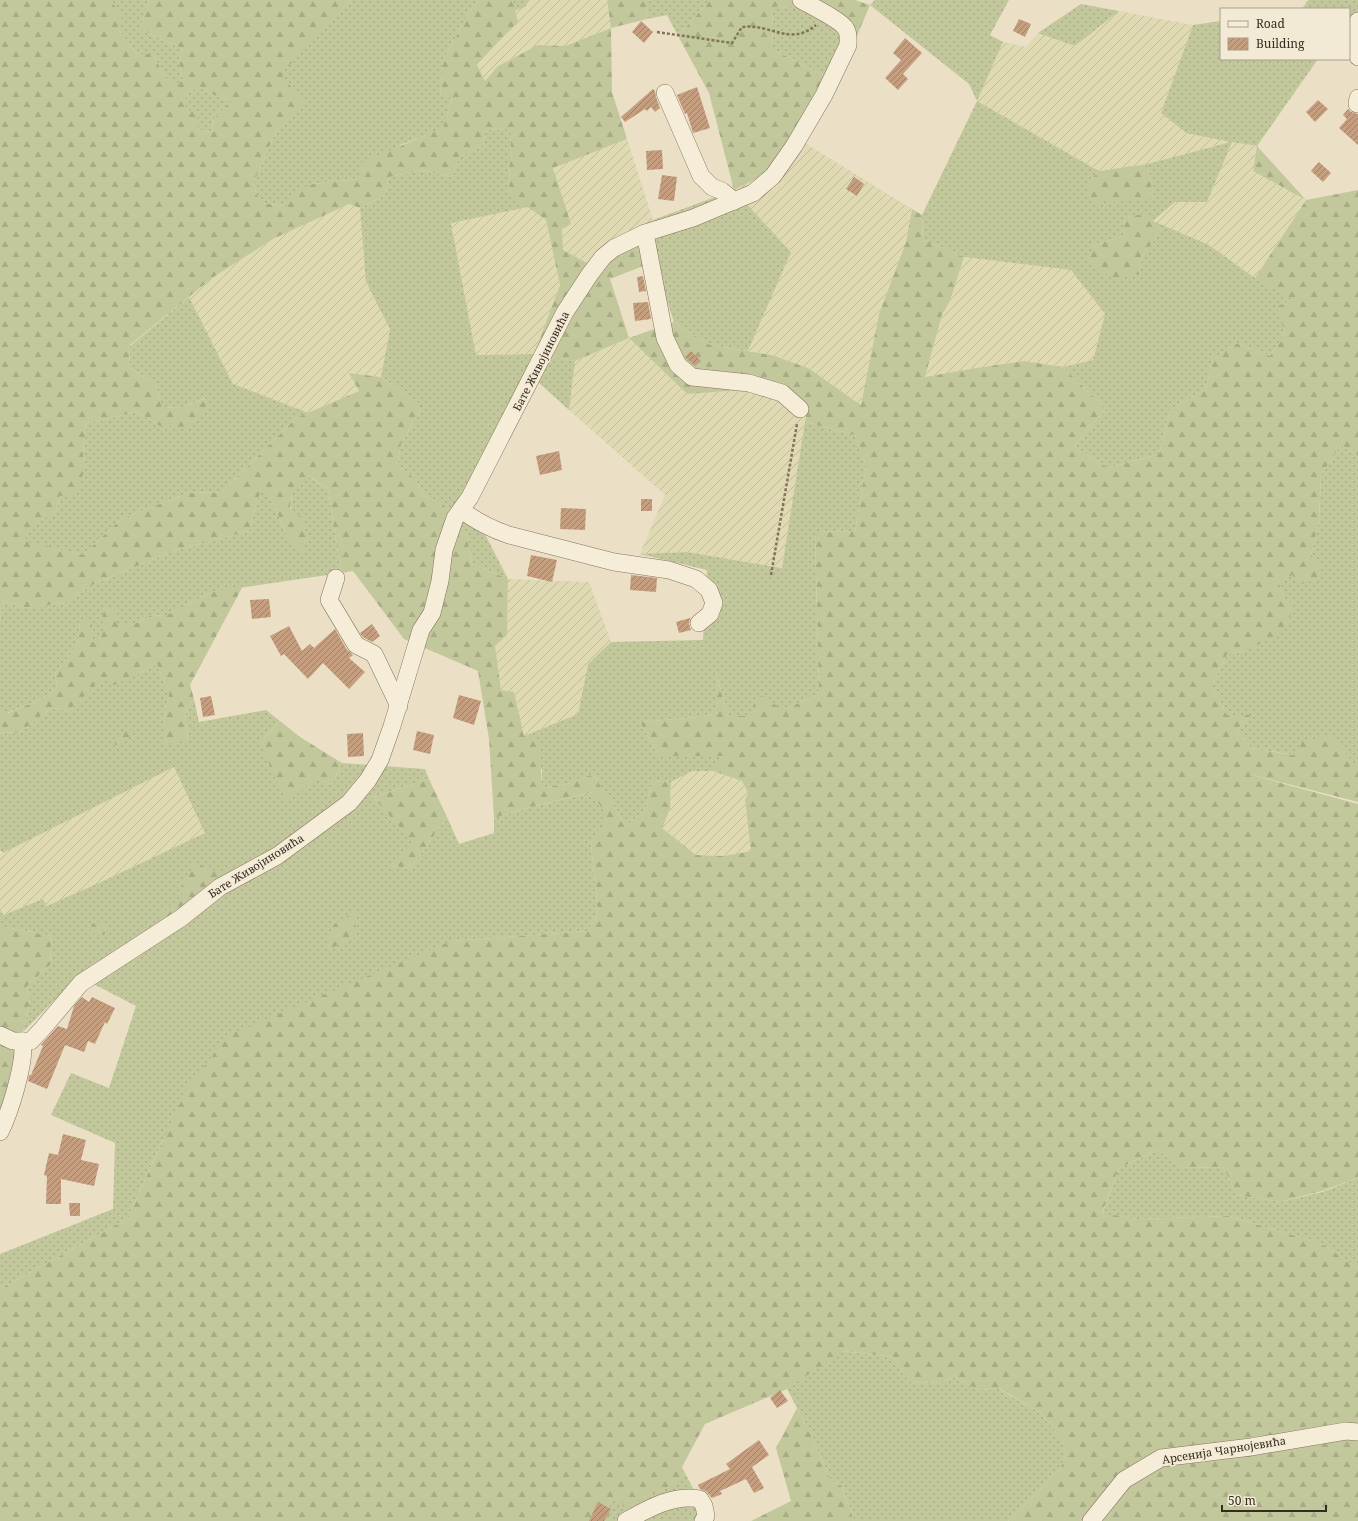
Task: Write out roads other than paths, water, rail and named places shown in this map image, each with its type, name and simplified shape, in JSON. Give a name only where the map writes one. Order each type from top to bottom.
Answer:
[{"type":"street","name":"Бате Живојиновића","points":[[22,1041],[31,1041],[44,1028],[81,983],[181,918],[220,887],[277,856],[349,803],[368,780],[380,760],[399,706],[410,662],[421,630],[432,613],[440,581],[444,550],[455,518],[474,490],[565,312],[590,274],[603,258],[614,248],[645,232],[693,218],[754,193],[773,176],[794,146],[824,95],[848,45],[848,37],[846,29],[843,26],[801,0]]},
{"type":"street","points":[[1358,21],[1355,35],[1358,57]]},
{"type":"street","points":[[665,93],[701,176],[712,187],[722,191],[734,201]]},
{"type":"street","points":[[645,232],[665,338],[678,365],[692,377],[749,383],[782,393],[800,409]]},
{"type":"street","points":[[460,510],[493,530],[509,535],[614,562],[669,570],[696,579],[709,590],[714,603],[710,614],[699,623]]},
{"type":"street","points":[[336,578],[329,600],[356,645],[374,654],[399,706]]},
{"type":"street","points":[[0,1035],[13,1041],[22,1041],[24,1048],[11,1106],[0,1132]]},
{"type":"street","name":"Арсенија Чарнојевића","points":[[1091,1521],[1124,1480],[1161,1458],[1251,1447],[1346,1430],[1358,1432]]},
{"type":"street","points":[[626,1521],[660,1504],[676,1498],[689,1497],[700,1499],[704,1506],[706,1516],[702,1521]]}]
